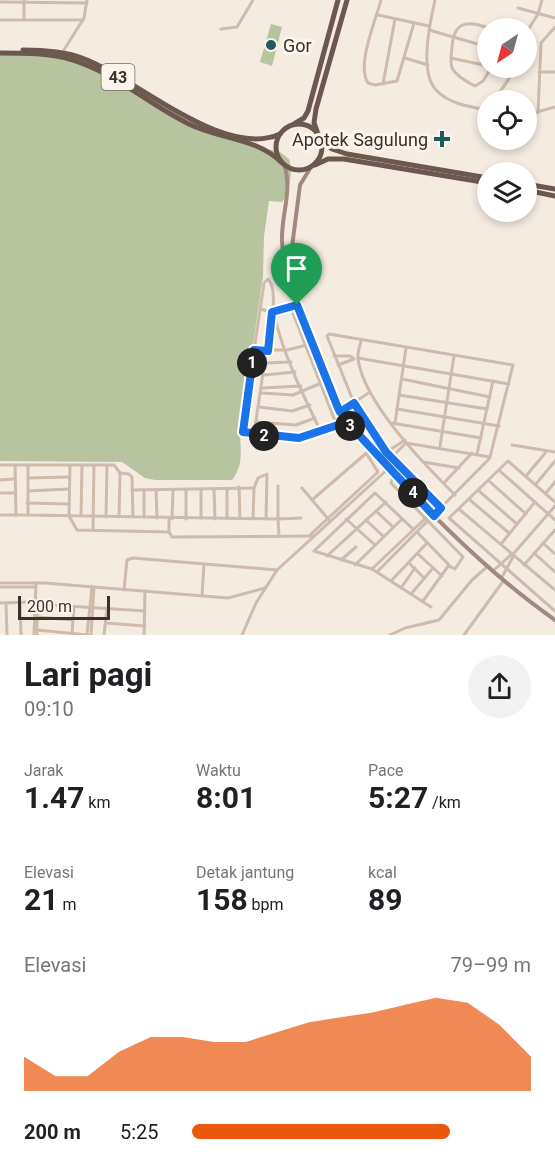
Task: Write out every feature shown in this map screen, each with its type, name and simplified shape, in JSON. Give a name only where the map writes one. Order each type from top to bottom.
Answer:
[{"type":"highway","points":[[338,0],[308,111],[304,118],[280,134],[276,148],[282,163],[294,170],[313,166],[328,159],[345,159],[477,177]]},
{"type":"highway","points":[[347,0],[316,109],[314,123],[321,140],[332,149],[347,154],[477,180]]},
{"type":"highway","points":[[334,15],[338,19],[342,17]]},
{"type":"highway","name":"43","points":[[0,51],[62,53],[97,65],[206,126],[253,137],[269,138],[280,134]]},
{"type":"highway","name":"43","points":[[0,51],[52,55],[86,64],[190,124],[226,138],[263,147],[282,163]]},
{"type":"highway","points":[[293,125],[308,126],[317,133]]},
{"type":"highway","points":[[313,166],[322,152],[321,140]]},
{"type":"highway","points":[[537,186],[555,189]]},
{"type":"highway","points":[[537,192],[555,196]]},
{"type":"main road","points":[[282,163],[288,177],[289,194],[282,240],[289,275],[311,344],[340,412],[371,449],[433,514],[488,566],[555,620]]},
{"type":"main road","points":[[289,275],[300,185],[313,166]]},
{"type":"street","points":[[221,29],[237,27],[253,0]]},
{"type":"street","points":[[381,0],[364,62],[364,75],[371,84],[397,81],[414,23]]},
{"type":"street","points":[[435,0],[429,28],[428,65],[436,91],[451,100],[477,107]]},
{"type":"street","points":[[535,18],[542,0]]},
{"type":"street","points":[[24,1],[24,20]]},
{"type":"street","points":[[0,2],[87,1],[82,20],[62,53]]},
{"type":"street","points":[[518,8],[555,18]]},
{"type":"street","points":[[378,15],[414,23],[477,44]]},
{"type":"street","points":[[383,84],[395,19]]},
{"type":"street","points":[[0,20],[82,20]]},
{"type":"street","points":[[477,25],[469,23],[459,27],[452,37],[451,58],[457,75],[475,86],[484,78]]},
{"type":"street","points":[[555,27],[541,43],[538,113],[555,107]]},
{"type":"street","points":[[405,58],[428,65]]},
{"type":"street","points":[[451,58],[477,64]]},
{"type":"street","points":[[539,72],[555,72]]},
{"type":"street","points":[[500,90],[509,84],[510,78]]},
{"type":"street","points":[[254,434],[273,313],[274,296],[268,279],[264,283],[242,430],[254,434],[292,439],[321,432],[347,422]]},
{"type":"street","points":[[261,309],[273,313],[297,305]]},
{"type":"street","points":[[291,308],[337,426]]},
{"type":"street","points":[[273,313],[321,432]]},
{"type":"street","points":[[377,572],[427,519],[441,508],[455,495],[490,456],[513,365],[329,334],[327,337],[354,403],[386,452],[441,508]]},
{"type":"street","points":[[361,340],[357,358],[370,392],[405,441],[455,495]]},
{"type":"street","points":[[254,350],[287,350],[311,344]]},
{"type":"street","points":[[393,423],[406,348]]},
{"type":"street","points":[[334,356],[350,356],[354,359],[338,365]]},
{"type":"street","points":[[440,447],[454,356]]},
{"type":"street","points":[[357,358],[509,384]]},
{"type":"street","points":[[266,363],[291,362]]},
{"type":"street","points":[[264,375],[295,372]]},
{"type":"street","points":[[402,379],[490,397]]},
{"type":"street","points":[[262,388],[302,388],[326,381]]},
{"type":"street","points":[[477,454],[493,381]]},
{"type":"street","points":[[261,393],[292,395],[302,388]]},
{"type":"street","points":[[340,412],[370,392]]},
{"type":"street","points":[[399,394],[487,409]]},
{"type":"street","points":[[259,407],[292,411],[310,405]]},
{"type":"street","points":[[397,409],[499,426]]},
{"type":"street","points":[[256,422],[296,425],[315,418]]},
{"type":"street","points":[[393,423],[481,438]]},
{"type":"street","points":[[379,457],[405,441],[490,456]]},
{"type":"street","points":[[385,464],[405,441]]},
{"type":"street","points":[[512,445],[555,452]]},
{"type":"street","points":[[312,500],[371,449]]},
{"type":"street","points":[[526,476],[547,451]]},
{"type":"street","points":[[329,520],[378,472],[366,453]]},
{"type":"street","points":[[444,483],[472,453]]},
{"type":"street","points":[[460,510],[508,461],[546,493],[555,504],[503,566],[494,570]]},
{"type":"street","points":[[536,484],[555,461]]},
{"type":"street","points":[[423,462],[459,468]]},
{"type":"street","points":[[0,465],[115,466],[120,473],[119,517]]},
{"type":"street","points":[[15,465],[16,515]]},
{"type":"street","points":[[28,465],[28,515]]},
{"type":"street","points":[[70,465],[69,516],[77,530],[169,532]]},
{"type":"street","points":[[81,516],[82,465]]},
{"type":"street","points":[[93,530],[94,465]]},
{"type":"street","points":[[106,517],[107,465]]},
{"type":"street","points":[[242,635],[265,588],[277,570],[311,536],[389,468]]},
{"type":"street","points":[[499,471],[555,520]]},
{"type":"street","points":[[120,473],[131,474],[133,517]]},
{"type":"street","points":[[395,473],[391,483],[462,554],[464,558],[457,568],[449,566],[386,502],[374,493],[314,550],[316,553],[372,569],[431,607]]},
{"type":"street","points":[[253,519],[254,488],[258,478],[267,474],[266,519]]},
{"type":"street","points":[[28,478],[69,477]]},
{"type":"street","points":[[0,480],[15,479]]},
{"type":"street","points":[[489,481],[526,514]]},
{"type":"street","points":[[546,493],[555,482]]},
{"type":"street","points":[[278,486],[279,536]]},
{"type":"street","points":[[239,488],[240,518]]},
{"type":"street","points":[[132,490],[254,488]]},
{"type":"street","points":[[302,488],[329,520]]},
{"type":"street","points":[[28,491],[69,489]]},
{"type":"street","points":[[173,489],[169,532],[172,537],[311,536]]},
{"type":"street","points":[[186,489],[186,519]]},
{"type":"street","points":[[201,489],[201,518]]},
{"type":"street","points":[[214,489],[215,519]]},
{"type":"street","points":[[227,489],[227,518]]},
{"type":"street","points":[[144,490],[144,517]]},
{"type":"street","points":[[156,490],[158,518]]},
{"type":"street","points":[[479,491],[517,524]]},
{"type":"street","points":[[0,493],[15,493]]},
{"type":"street","points":[[470,500],[509,533]]},
{"type":"street","points":[[327,556],[386,502]]},
{"type":"street","points":[[501,544],[535,502]]},
{"type":"street","points":[[27,503],[69,504]]},
{"type":"street","points":[[555,590],[460,510],[457,508],[450,516],[450,520],[555,611]]},
{"type":"street","points":[[376,511],[393,527]]},
{"type":"street","points":[[0,515],[170,519],[301,518]]},
{"type":"street","points":[[346,519],[375,545]]},
{"type":"street","points":[[355,565],[402,519]]},
{"type":"street","points":[[366,520],[383,536]]},
{"type":"street","points":[[524,565],[555,530]]},
{"type":"street","points":[[372,569],[415,531]]},
{"type":"street","points":[[550,535],[555,539]]},
{"type":"street","points":[[543,543],[555,554]]},
{"type":"street","points":[[391,582],[426,544]]},
{"type":"street","points":[[341,560],[356,547]]},
{"type":"street","points":[[462,554],[469,547]]},
{"type":"street","points":[[534,553],[555,572]]},
{"type":"street","points":[[418,554],[442,576]]},
{"type":"street","points":[[124,590],[127,560],[133,558],[277,570]]},
{"type":"street","points":[[409,563],[424,578]]},
{"type":"street","points":[[202,596],[204,564]]},
{"type":"street","points":[[423,601],[449,566]]},
{"type":"street","points":[[390,635],[439,620],[472,580],[488,566]]},
{"type":"street","points":[[464,635],[503,578],[503,566]]},
{"type":"street","points":[[401,588],[415,568]]},
{"type":"street","points":[[411,594],[433,568]]},
{"type":"street","points":[[0,585],[93,587],[236,597],[265,588]]},
{"type":"street","points":[[35,585],[33,602],[36,633]]},
{"type":"street","points":[[36,633],[89,635],[93,587]]},
{"type":"street","points":[[144,635],[145,591]]},
{"type":"street","points":[[20,602],[21,635]]},
{"type":"street","points":[[0,603],[33,602]]},
{"type":"street","points":[[6,603],[6,635]]},
{"type":"street","points":[[36,633],[38,604],[145,611]]},
{"type":"street","points":[[72,634],[74,607]]},
{"type":"street","points":[[104,635],[107,608]]},
{"type":"street","points":[[37,617],[73,620]]},
{"type":"street","points":[[106,623],[145,626]]},
{"type":"green space","name":"Gor","points":[[271,24],[282,27],[272,66],[260,62]]},
{"type":"green space","points":[[0,52],[73,58],[186,121],[256,147],[280,152],[289,159],[290,181],[285,198],[282,202],[269,201],[264,236],[263,276],[240,436],[240,459],[236,475],[232,480],[155,480],[145,478],[122,462],[0,461]]},
{"type":"place","name":"Gor","points":[[271,45]]},
{"type":"place","name":"Apotek Sagulung","points":[[442,139]]},
{"type":"route","points":[[297,305],[340,412],[354,403],[386,452],[441,508],[434,516],[347,422],[321,432],[292,439],[243,432],[254,350],[268,351],[272,312],[297,305]]}]
